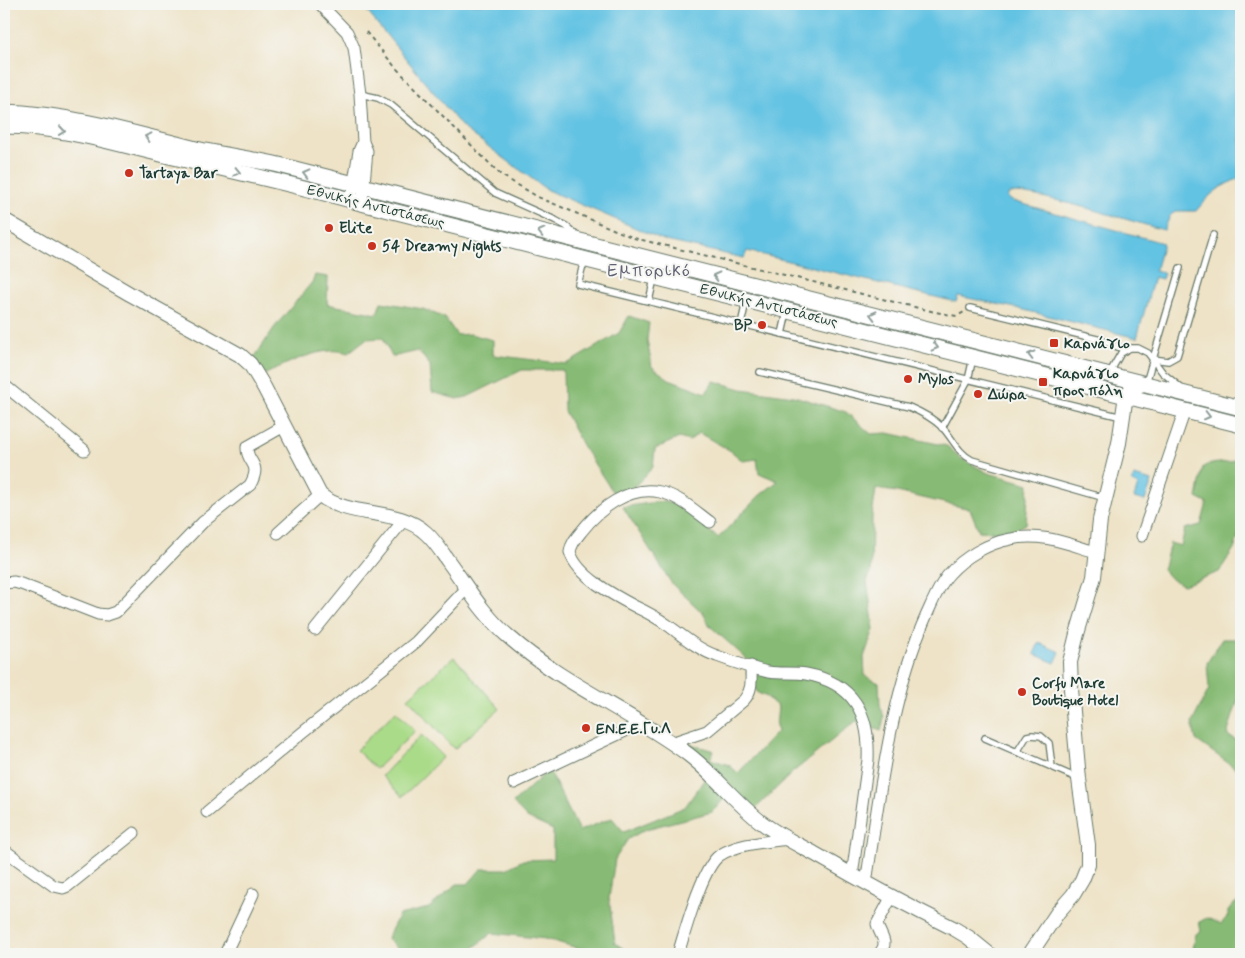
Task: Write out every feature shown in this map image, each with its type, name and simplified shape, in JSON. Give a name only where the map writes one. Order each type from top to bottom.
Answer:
[{"type":"main road","name":"Εθνικής Αντιστάσεως","points":[[4,112],[53,116],[207,151],[270,163],[357,194],[584,259],[1241,424]]},
{"type":"main road","name":"Εθνικής Αντιστάσεως","points":[[7,128],[56,130],[294,185],[357,194],[588,244],[1241,408]]},
{"type":"street","points":[[320,4],[344,29],[351,40],[355,52],[363,142],[359,150],[357,194]]},
{"type":"street","points":[[4,220],[130,294],[240,355],[250,364],[264,386],[320,495],[337,505],[403,521],[425,532],[437,545],[490,619],[524,650],[564,678],[690,756],[760,821],[852,876],[953,928],[989,954]]},
{"type":"street","points":[[1030,954],[1058,912],[1076,890],[1088,865],[1088,845],[1079,779],[1070,675],[1072,650],[1094,577],[1105,498],[1117,452],[1126,394],[1134,387],[1146,383]]},
{"type":"street","points":[[4,385],[84,450]]},
{"type":"street","points":[[1142,536],[1185,410]]},
{"type":"street","points":[[4,583],[14,582],[21,584],[98,614],[108,615],[116,612],[203,522],[250,485],[254,479],[255,466],[248,454],[247,447],[284,426]]},
{"type":"street","points":[[710,522],[684,503],[667,494],[649,491],[639,492],[620,499],[598,513],[573,542],[570,552],[576,564],[606,592],[667,624],[705,651],[768,672],[805,674],[830,682],[850,694],[857,702],[869,743],[852,876]]},
{"type":"street","points":[[278,533],[320,495]]},
{"type":"street","points":[[315,630],[403,521]]},
{"type":"street","points":[[866,883],[882,784],[902,682],[919,632],[936,594],[948,575],[980,550],[1010,539],[1026,537],[1046,538],[1096,552]]},
{"type":"street","points":[[208,812],[302,733],[416,642],[468,588]]},
{"type":"street","points":[[671,743],[707,731],[744,700],[751,689],[751,666]]},
{"type":"street","points":[[514,783],[640,724]]},
{"type":"street","points":[[4,850],[54,886],[62,888],[68,886],[134,833]]},
{"type":"street","points":[[678,954],[687,925],[712,862],[730,850],[788,839]]},
{"type":"street","points":[[224,954],[253,894]]},
{"type":"street","points":[[879,954],[883,949],[884,942],[878,924],[892,896]]},
{"type":"lane","points":[[360,94],[378,98],[388,103],[495,193],[566,226],[588,244]]},
{"type":"lane","points":[[1153,359],[1168,361],[1177,356],[1213,235]]},
{"type":"lane","points":[[584,259],[578,284],[1123,418]]},
{"type":"lane","points":[[1146,383],[1180,268]]},
{"type":"lane","points":[[649,301],[655,277]]},
{"type":"lane","points":[[740,324],[746,300]]},
{"type":"lane","points":[[970,308],[1102,340],[1126,350]]},
{"type":"lane","points":[[782,334],[787,310]]},
{"type":"lane","points":[[1109,374],[1121,353],[1138,348],[1148,353],[1163,373],[1174,383],[1194,396]]},
{"type":"lane","points":[[942,428],[968,380],[973,356]]},
{"type":"lane","points":[[760,372],[908,407],[929,417],[942,428],[960,451],[972,460],[1105,498]]},
{"type":"lane","points":[[1017,752],[1027,736],[1042,736],[1049,743],[1052,767]]},
{"type":"lane","points":[[984,738],[1079,779]]},
{"type":"path","points":[[366,32],[396,68],[480,156],[501,175],[538,197],[634,238],[659,245],[935,312],[957,316],[970,308]]},
{"type":"green space","points":[[315,275],[328,277],[327,304],[377,314],[381,302],[423,309],[445,318],[457,335],[470,334],[493,340],[493,355],[567,364],[619,333],[629,316],[649,323],[647,340],[652,367],[669,379],[706,393],[714,381],[741,389],[794,396],[846,412],[871,434],[888,433],[947,446],[962,459],[988,473],[1029,484],[1026,524],[1009,533],[979,531],[970,509],[876,489],[872,516],[871,571],[867,581],[874,629],[864,657],[865,676],[879,683],[880,705],[884,717],[881,731],[856,721],[793,772],[754,810],[732,790],[712,812],[646,829],[628,839],[615,859],[609,898],[615,943],[624,949],[638,954],[599,954],[546,939],[492,933],[466,954],[389,954],[397,948],[387,938],[399,915],[429,908],[457,884],[468,884],[481,869],[506,869],[523,860],[553,859],[553,830],[527,818],[513,803],[549,770],[579,831],[612,818],[624,832],[685,807],[711,770],[679,744],[687,740],[691,744],[714,751],[710,759],[729,765],[738,773],[778,731],[776,726],[778,707],[767,697],[758,693],[747,674],[749,661],[710,626],[703,613],[672,584],[623,507],[663,501],[678,506],[718,538],[759,496],[778,481],[759,473],[757,459],[743,461],[731,451],[699,433],[689,441],[679,438],[655,449],[653,467],[633,488],[616,497],[582,445],[564,411],[563,370],[522,370],[467,397],[457,399],[432,392],[430,365],[418,351],[392,357],[383,338],[366,339],[348,353],[328,351],[305,356],[264,375],[250,364],[274,328],[313,281]]},
{"type":"green space","points":[[1241,456],[1241,527],[1235,547],[1219,572],[1184,585],[1172,580],[1163,570],[1170,543],[1181,546],[1185,529],[1201,525],[1207,503],[1197,498],[1203,467],[1209,464],[1230,462]]},
{"type":"green space","points":[[1222,639],[1241,639],[1241,696],[1238,699],[1227,735],[1241,743],[1241,764],[1235,768],[1196,740],[1192,723],[1209,689],[1207,663]]},
{"type":"green space","points":[[454,657],[500,709],[454,749],[408,698]]},
{"type":"green space","points":[[396,711],[415,731],[376,769],[356,750]]},
{"type":"green space","points":[[421,735],[443,757],[402,797],[382,776]]},
{"type":"green space","points":[[1241,901],[1241,954],[1192,954],[1196,934],[1201,931],[1199,922],[1207,918],[1221,924],[1228,916],[1228,911],[1235,903]]},
{"type":"water","points":[[361,4],[1241,4],[1241,178],[1216,191],[1196,211],[1175,211],[1170,216],[1164,230],[1036,196],[1019,193],[1009,194],[1007,197],[1012,201],[1163,243],[1155,271],[1164,273],[1162,279],[1154,277],[1137,338],[1016,308],[958,296],[956,302],[747,251],[744,258],[666,241],[547,190],[462,127]]},
{"type":"water","points":[[1134,476],[1152,481],[1145,501],[1134,498],[1138,485],[1132,482]]},
{"type":"water","points":[[1039,643],[1060,652],[1055,663],[1034,654]]},
{"type":"place","name":"Tartaya Bar","points":[[129,173]]},
{"type":"place","name":"Elite","points":[[329,228]]},
{"type":"place","name":"54 Dreamy Nights","points":[[372,246]]},
{"type":"place","name":"BP","points":[[762,325]]},
{"type":"place","name":"Καρνάγιο","points":[[1054,343]]},
{"type":"place","name":"Mylos","points":[[908,379]]},
{"type":"place","name":"Καρνάγιο προς πόλη","points":[[1043,382]]},
{"type":"place","name":"Δώρα","points":[[978,394]]},
{"type":"place","name":"Corfu Mare Boutique Hotel","points":[[1022,692]]},
{"type":"place","name":"ΕΝ.Ε.Ε.Γυ.Λ","points":[[586,728]]},
{"type":"district","name":"Εμπορικό","points":[[649,270]]}]
